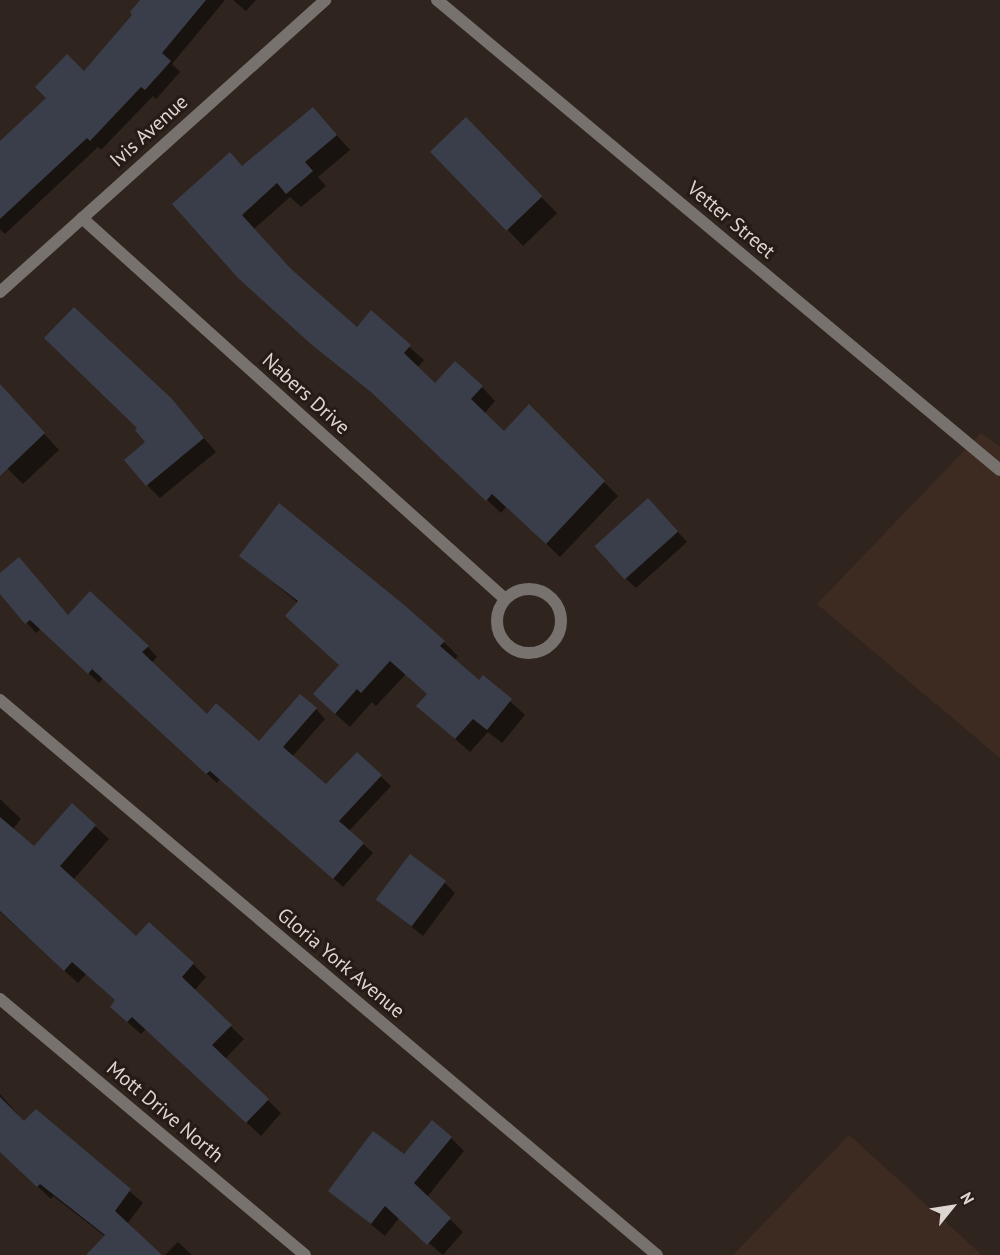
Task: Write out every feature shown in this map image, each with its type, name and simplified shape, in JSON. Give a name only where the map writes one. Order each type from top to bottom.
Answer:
[{"type":"street","name":"Ivis Avenue","points":[[0,292],[325,0]]},
{"type":"street","name":"Vetter Street","points":[[437,0],[1000,471]]},
{"type":"street","name":"Nabers Drive","points":[[81,218],[505,599]]},
{"type":"street","points":[[532,588],[551,597],[557,605],[561,625],[553,643],[533,653],[512,648],[498,631],[499,609],[505,599],[522,589],[532,588]]},
{"type":"street","name":"Gloria York Avenue","points":[[0,700],[657,1255]]},
{"type":"street","name":"Mott Drive North","points":[[0,999],[302,1254]]},
{"type":"shaded area","points":[[981,433],[1000,447],[1000,758],[817,604]]},
{"type":"shaded area","points":[[849,1135],[982,1255],[733,1255]]},
{"type":"building","points":[[140,0],[206,0],[162,53],[171,61],[145,90],[141,87],[90,141],[87,138],[0,219],[0,141],[46,98],[35,87],[67,54],[84,71],[132,15],[130,12]]},
{"type":"building","points":[[313,107],[337,135],[305,162],[313,171],[286,194],[277,183],[242,215],[291,269],[357,327],[371,310],[411,345],[404,353],[435,383],[455,361],[483,386],[471,399],[504,431],[529,404],[605,481],[546,544],[492,494],[486,501],[371,392],[312,345],[238,278],[172,204],[230,152],[242,166]]},
{"type":"building","points":[[466,117],[542,196],[506,231],[430,152]]},
{"type":"building","points":[[74,307],[172,399],[204,438],[146,486],[124,460],[145,442],[135,430],[137,428],[44,338]]},
{"type":"building","points":[[0,384],[45,433],[0,476]]},
{"type":"building","points":[[648,498],[678,531],[625,580],[594,546]]},
{"type":"building","points":[[279,503],[445,641],[440,646],[479,680],[483,675],[512,699],[487,730],[473,719],[455,739],[416,706],[427,694],[390,661],[361,693],[357,689],[335,714],[313,694],[339,665],[285,616],[298,601],[239,556]]},
{"type":"building","points":[[19,557],[68,615],[90,591],[149,646],[142,652],[207,714],[216,703],[259,741],[300,694],[317,708],[283,747],[326,784],[357,752],[382,775],[339,821],[364,843],[333,879],[210,771],[206,774],[92,669],[88,674],[30,620],[25,624],[0,594],[0,573]]},
{"type":"building","points":[[72,803],[96,825],[60,866],[136,936],[149,922],[194,963],[182,977],[232,1025],[212,1045],[269,1099],[246,1123],[132,1017],[127,1022],[110,1007],[115,1000],[72,962],[64,971],[0,911],[0,817],[34,846]]},
{"type":"building","points":[[410,854],[446,881],[412,927],[376,900]]},
{"type":"building","points":[[0,1097],[24,1121],[36,1109],[131,1189],[115,1211],[162,1255],[86,1255],[105,1235],[40,1184],[37,1187],[0,1152]]},
{"type":"building","points":[[432,1120],[452,1137],[414,1183],[451,1218],[427,1245],[385,1206],[371,1224],[328,1191],[373,1131],[404,1154]]}]
